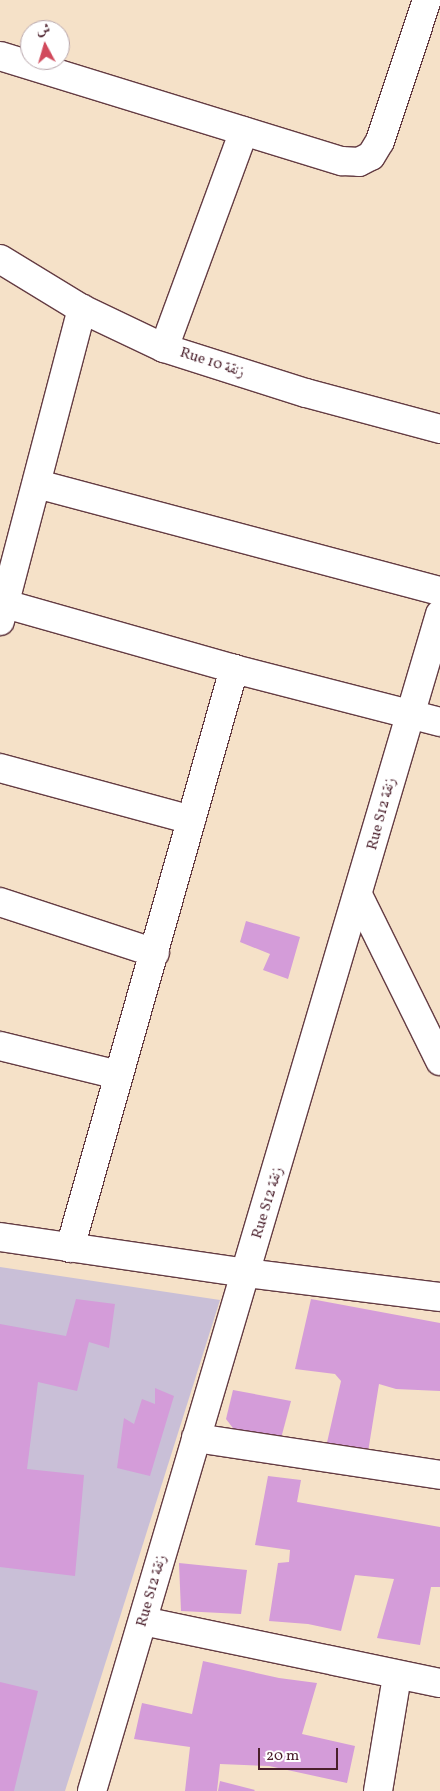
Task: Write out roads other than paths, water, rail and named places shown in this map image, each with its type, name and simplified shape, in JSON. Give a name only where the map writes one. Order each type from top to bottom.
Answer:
[{"type":"street","points":[[0,56],[342,162],[359,162],[371,156],[380,141],[427,0]]},
{"type":"street","points":[[164,348],[244,131]]},
{"type":"street","name":"Rue 10 زنقة","points":[[0,259],[82,309],[164,348],[306,393],[440,429]]},
{"type":"street","points":[[82,309],[3,612],[440,722]]},
{"type":"street","points":[[37,484],[440,591]]},
{"type":"street","name":"Rue S12 زنقة","points":[[92,1791],[359,897],[409,714],[440,614]]},
{"type":"street","points":[[70,1248],[234,669]]},
{"type":"street","points":[[0,768],[191,820]]},
{"type":"street","points":[[359,897],[440,1061]]},
{"type":"street","points":[[0,902],[155,953]]},
{"type":"street","points":[[0,1046],[118,1075]]},
{"type":"street","points":[[0,1237],[247,1273],[440,1297]]},
{"type":"street","points":[[196,1438],[440,1474]]},
{"type":"street","points":[[143,1621],[397,1676],[440,1683]]},
{"type":"street","points":[[378,1791],[397,1676]]}]
